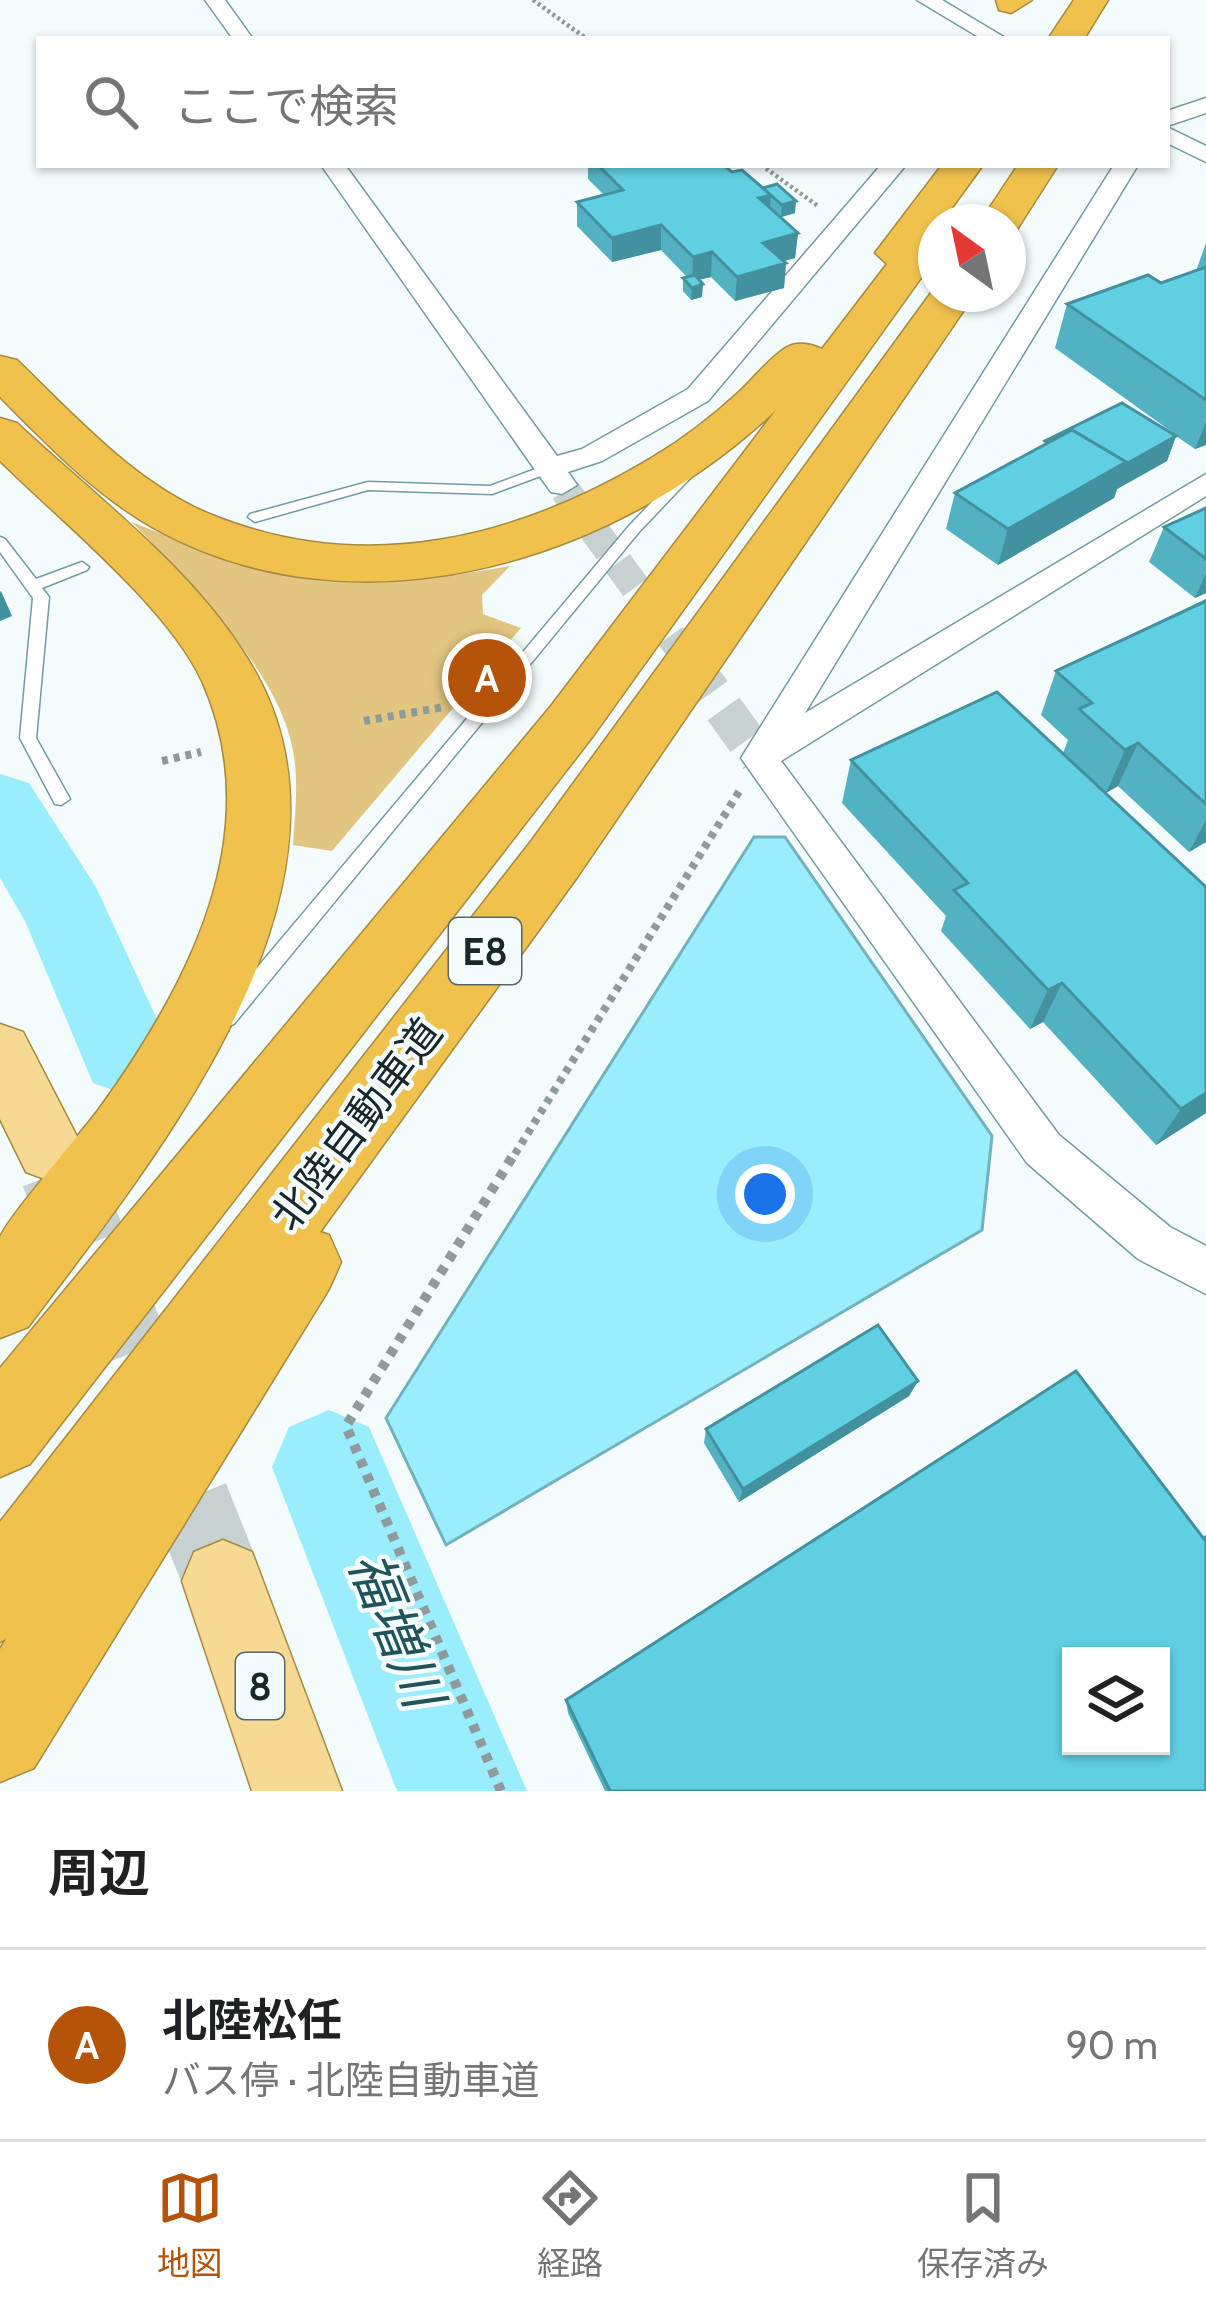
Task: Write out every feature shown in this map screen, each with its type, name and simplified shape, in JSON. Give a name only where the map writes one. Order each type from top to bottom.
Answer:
[{"type":"highway","points":[[1059,36],[1089,3]]},
{"type":"highway","points":[[1068,36],[1089,3]]},
{"type":"highway","points":[[0,370],[103,470],[145,500],[196,528],[254,549],[317,561],[384,563],[514,544],[619,504],[733,425],[829,330],[961,168]]},
{"type":"highway","name":"北陸自動車道","points":[[953,204],[979,168]]},
{"type":"highway","points":[[1012,204],[1036,168]]},
{"type":"highway","name":"北陸自動車道","points":[[0,1434],[572,721],[918,252]]},
{"type":"highway","name":"北陸自動車道","points":[[0,1596],[555,858],[940,312]]},
{"type":"highway","points":[[0,433],[196,632],[228,676],[254,731],[264,785],[261,843],[248,906],[223,967],[79,1155],[0,1299]]},
{"type":"highway","points":[[0,1734],[555,858]]},
{"type":"main road","points":[[0,1052],[79,1155]]},
{"type":"main road","name":"8","points":[[223,1581],[297,1791]]},
{"type":"street","points":[[215,0],[241,36]]},
{"type":"street","points":[[927,0],[993,36]]},
{"type":"street","points":[[999,36],[1013,1]]},
{"type":"street","points":[[1170,118],[1206,105]]},
{"type":"street","points":[[1170,136],[1206,155]]},
{"type":"street","points":[[335,168],[557,479],[698,395],[891,168]]},
{"type":"street","points":[[759,758],[1124,168]]},
{"type":"street","points":[[759,758],[1206,483]]},
{"type":"street","points":[[759,758],[1043,1148],[1154,1244],[1206,1270]]},
{"type":"lane","points":[[79,1155],[634,529],[733,425]]},
{"type":"lane","points":[[255,517],[368,487],[492,490],[557,479]]},
{"type":"lane","points":[[0,542],[41,597],[28,739],[61,800]]},
{"type":"lane","points":[[33,586],[82,567]]},
{"type":"path","points":[[533,0],[583,36]]},
{"type":"path","points":[[765,168],[843,224]]},
{"type":"path","points":[[364,721],[439,706],[453,711]]},
{"type":"path","points":[[162,761],[218,748]]},
{"type":"path","points":[[501,1791],[346,1426],[759,758]]},
{"type":"shaded area","points":[[132,522],[228,557],[317,576],[408,579],[510,566],[482,595],[483,614],[521,628],[332,851],[293,845],[295,763],[285,721],[270,690],[228,628]]},
{"type":"water","points":[[754,837],[785,837],[992,1136],[982,1230],[446,1545],[386,1418]]},
{"type":"building","points":[[601,168],[742,170],[771,195],[759,198],[798,233],[763,243],[786,263],[737,277],[712,252],[693,257],[661,225],[612,238],[577,202],[623,190]]},
{"type":"building","points":[[777,184],[796,201],[782,205],[763,188]]},
{"type":"building","points":[[1206,267],[1206,400],[1067,304],[1148,275],[1161,283]]},
{"type":"building","points":[[695,275],[703,284],[692,288],[683,278]]},
{"type":"building","points":[[1122,403],[1176,436],[1126,464],[1072,430],[1045,441]]},
{"type":"building","points":[[1072,430],[1126,462],[1008,529],[955,493]]},
{"type":"building","points":[[1206,508],[1206,559],[1164,527]]},
{"type":"building","points":[[1206,601],[1206,804],[1138,743],[1125,750],[1079,709],[1092,703],[1056,671]]},
{"type":"building","points":[[997,692],[1206,887],[1206,1093],[1181,1109],[1062,983],[1048,990],[954,890],[968,883],[851,760]]},
{"type":"building","points":[[878,1325],[918,1381],[743,1489],[706,1429]]},
{"type":"building","points":[[1076,1371],[1206,1537],[1206,1791],[610,1791],[566,1700]]},
{"type":"waterway","name":"福増川","points":[[0,805],[65,912],[126,1054]]},
{"type":"waterway","name":"福増川","points":[[329,1467],[462,1791]]},
{"type":"tunnel","points":[[565,490],[691,664]]},
{"type":"tunnel","points":[[689,661],[759,758]]},
{"type":"tunnel","points":[[59,1172],[223,1581]]},
{"type":"place","name":"北陸松任","points":[[487,678]]}]
